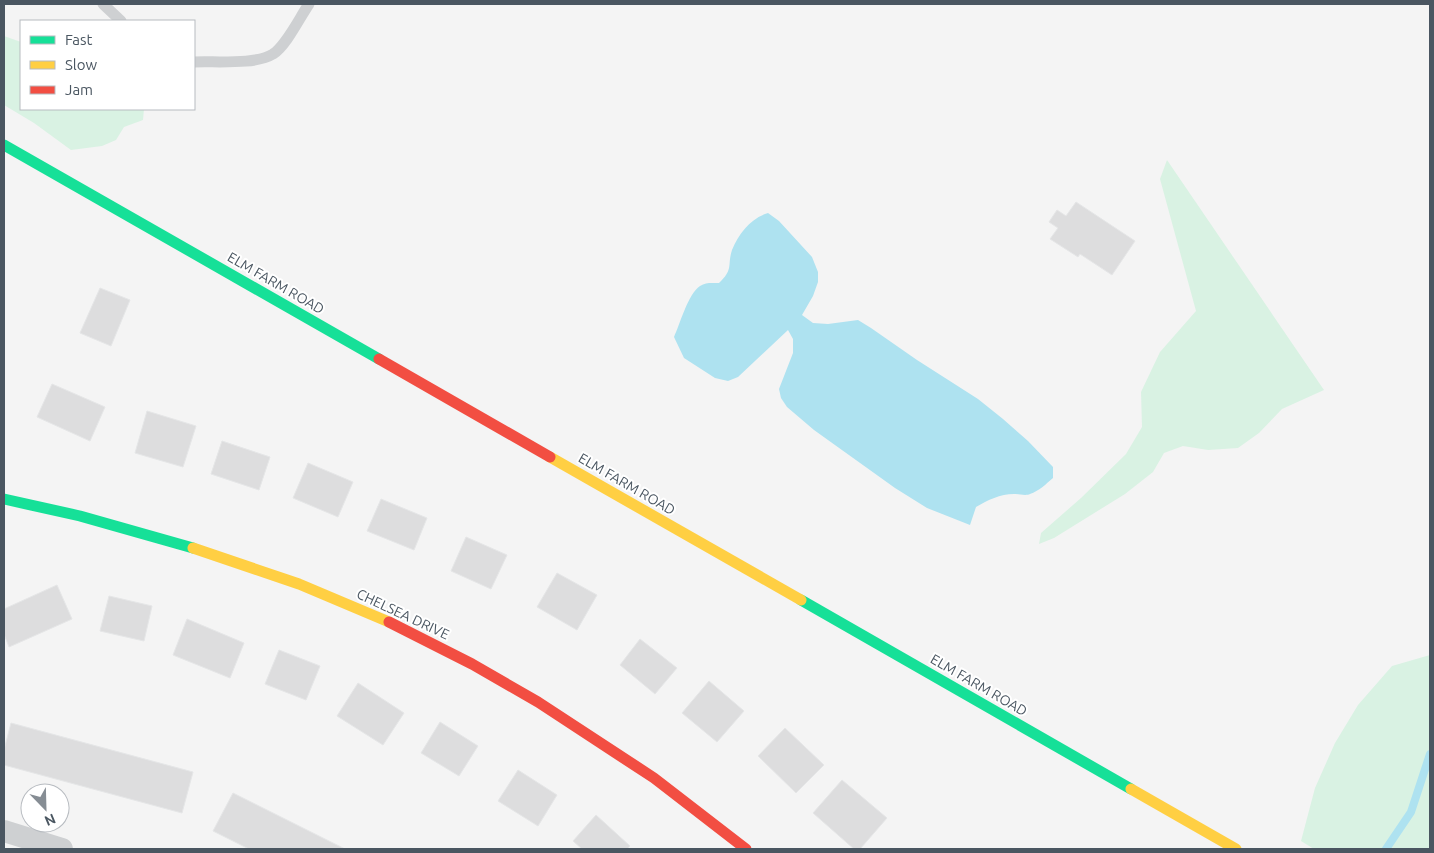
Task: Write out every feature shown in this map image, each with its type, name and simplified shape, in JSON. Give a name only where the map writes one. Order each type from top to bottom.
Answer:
[{"type":"street","name":"ELM FARM ROAD","points":[[4,145],[1236,849]]},
{"type":"street","name":"CHELSEA DRIVE","points":[[4,499],[80,516],[202,550],[299,584],[387,621],[472,664],[538,702],[654,778],[746,849]]},
{"type":"street","points":[[4,831],[62,849]]},
{"type":"lane","points":[[103,4],[120,20]]},
{"type":"lane","points":[[195,62],[255,61],[274,54],[286,40],[309,4]]},
{"type":"green space","points":[[4,36],[20,42],[20,110],[144,110],[143,120],[124,127],[116,140],[102,146],[71,150],[34,123],[4,105]]},
{"type":"green space","points":[[1167,160],[1324,390],[1282,409],[1259,433],[1238,448],[1208,450],[1183,446],[1164,453],[1153,472],[1125,494],[1054,538],[1039,544],[1041,533],[1081,498],[1126,454],[1142,427],[1141,392],[1160,352],[1196,311],[1160,179]]},
{"type":"green space","points":[[1430,655],[1430,849],[1314,849],[1301,841],[1315,788],[1335,743],[1358,705],[1392,666]]},
{"type":"water","points":[[768,213],[779,221],[812,257],[818,272],[818,282],[813,296],[802,315],[813,323],[828,324],[858,320],[871,328],[978,399],[1003,419],[1053,467],[1053,478],[1030,494],[1004,495],[981,504],[976,507],[970,525],[927,508],[895,488],[814,430],[787,407],[781,398],[779,389],[793,353],[793,339],[788,330],[738,377],[728,381],[715,378],[684,358],[674,337],[692,296],[700,286],[709,283],[719,283],[724,278],[727,274],[732,250],[742,232],[756,218]]},
{"type":"building","points":[[1076,202],[1135,241],[1112,275],[1080,254],[1078,257],[1050,239],[1058,228],[1049,222],[1057,210],[1066,216]]},
{"type":"building","points":[[100,288],[130,300],[111,346],[80,333]]},
{"type":"building","points":[[52,384],[105,407],[90,441],[37,417]]},
{"type":"building","points":[[147,411],[196,426],[183,467],[135,453]]},
{"type":"building","points":[[222,441],[270,457],[259,490],[211,474]]},
{"type":"building","points":[[308,463],[353,482],[338,517],[293,498]]},
{"type":"building","points":[[381,499],[427,518],[414,550],[367,531]]},
{"type":"building","points":[[466,537],[507,555],[491,589],[451,571]]},
{"type":"building","points":[[557,573],[597,595],[577,630],[537,607]]},
{"type":"building","points":[[57,585],[72,619],[9,647],[4,634],[4,609]]},
{"type":"building","points":[[109,596],[152,606],[144,641],[100,631]]},
{"type":"building","points":[[187,619],[244,643],[230,678],[173,655]]},
{"type":"building","points":[[640,639],[677,668],[655,694],[620,665]]},
{"type":"building","points":[[279,650],[320,666],[306,700],[265,684]]},
{"type":"building","points":[[709,681],[744,711],[717,742],[682,713]]},
{"type":"building","points":[[358,683],[404,713],[383,745],[337,716]]},
{"type":"building","points":[[440,722],[478,746],[459,776],[421,753]]},
{"type":"building","points":[[11,723],[193,772],[182,813],[4,765],[4,750]]},
{"type":"building","points":[[785,728],[824,765],[796,793],[758,756]]},
{"type":"building","points":[[518,770],[557,795],[538,826],[498,801]]},
{"type":"building","points":[[842,780],[887,818],[860,849],[854,849],[813,813]]},
{"type":"building","points":[[233,793],[345,849],[249,849],[213,831]]},
{"type":"building","points":[[596,815],[630,846],[627,849],[582,849],[573,841]]},
{"type":"waterway","points":[[1386,849],[1411,812],[1430,754]]},
{"type":"traffic: fast","points":[[4,145],[379,359]]},
{"type":"traffic: fast","points":[[4,499],[80,516],[193,548]]},
{"type":"traffic: fast","points":[[801,600],[1131,789]]},
{"type":"traffic: slow","points":[[550,457],[801,600]]},
{"type":"traffic: slow","points":[[193,548],[299,584],[389,622]]},
{"type":"traffic: slow","points":[[1131,789],[1236,849]]},
{"type":"traffic: jam","points":[[379,359],[550,457]]},
{"type":"traffic: jam","points":[[389,622],[472,664],[538,702],[654,778],[746,849]]}]
